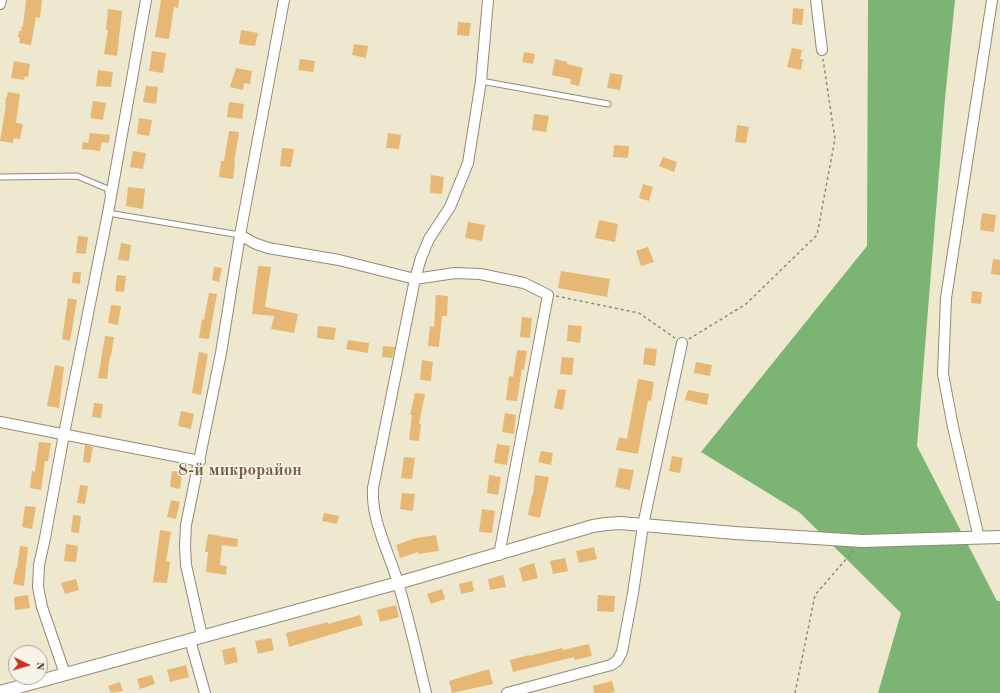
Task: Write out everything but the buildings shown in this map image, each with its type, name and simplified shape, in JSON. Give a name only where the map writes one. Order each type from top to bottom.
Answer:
[{"type":"street","points":[[0,4],[1,0]]},
{"type":"street","points":[[66,674],[42,607],[38,587],[39,565],[108,214],[146,0]]},
{"type":"street","points":[[205,693],[186,565],[186,525],[221,353],[240,235],[284,0]]},
{"type":"street","points":[[426,693],[398,583],[374,514],[373,495],[415,279],[421,258],[428,239],[450,207],[468,163],[481,81],[488,0]]},
{"type":"street","points":[[816,0],[822,50]]},
{"type":"street","points":[[979,538],[943,374],[946,298],[992,0]]},
{"type":"street","points":[[240,235],[254,243],[268,248],[340,260],[415,279],[455,273],[480,274],[524,283],[548,295],[499,554]]},
{"type":"street","points":[[507,693],[611,665],[617,661],[622,652],[633,593],[643,525],[682,344]]},
{"type":"street","points":[[0,422],[200,461]]},
{"type":"street","points":[[0,692],[398,583],[606,524],[643,525],[735,534],[862,541],[1000,537]]},
{"type":"lane","points":[[481,81],[608,104]]},
{"type":"lane","points":[[0,178],[77,176],[108,189],[108,214],[240,235]]},
{"type":"path","points":[[548,295],[639,313],[682,344],[746,304],[817,235],[835,139],[822,50]]},
{"type":"path","points":[[795,693],[815,595],[862,541]]},
{"type":"green space","points":[[868,0],[955,0],[945,99],[917,446],[997,601],[1000,601],[1000,693],[878,693],[901,613],[799,512],[701,452],[867,246]]},
{"type":"district","name":"8-й микрорайон","points":[[240,471]]}]
